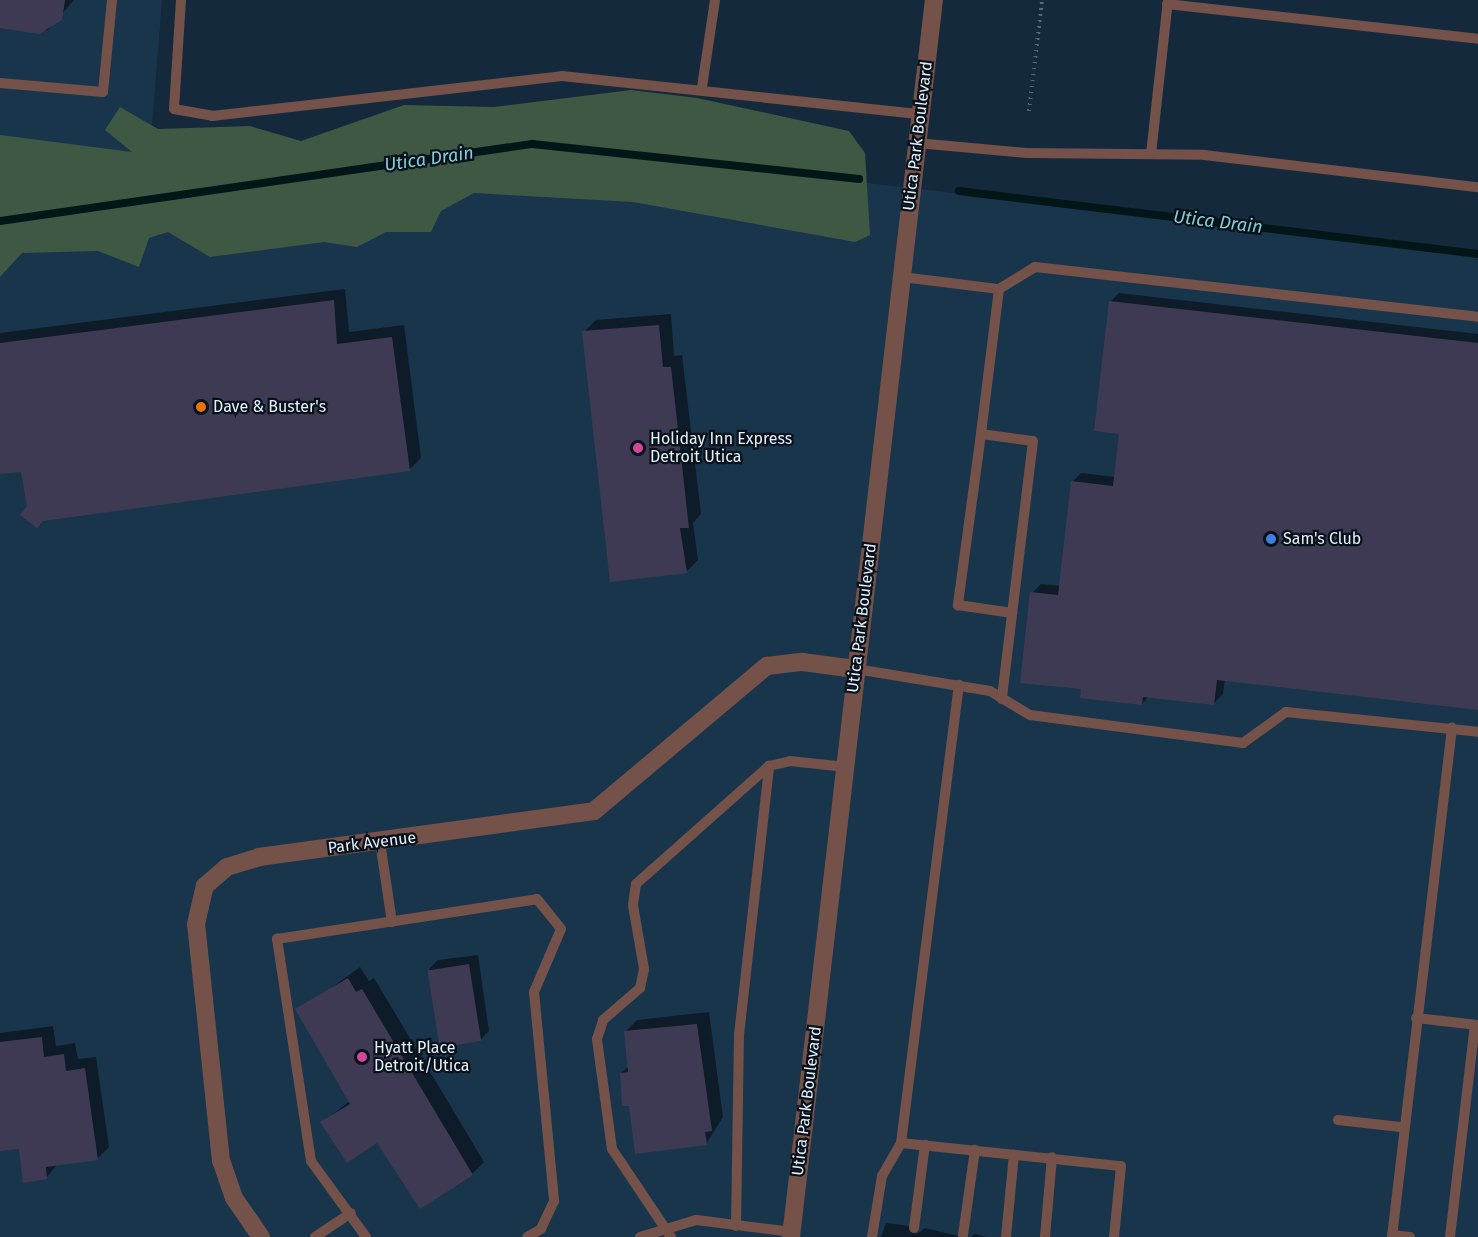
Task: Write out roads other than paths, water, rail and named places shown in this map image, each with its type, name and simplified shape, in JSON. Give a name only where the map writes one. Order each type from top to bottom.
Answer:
[{"type":"street","name":"Utica Park Boulevard","points":[[791,1235],[934,0]]},
{"type":"street","name":"Park Avenue","points":[[261,1237],[234,1198],[221,1161],[196,924],[205,886],[227,867],[259,857],[594,811],[767,666],[802,662],[856,669]]},
{"type":"lane","points":[[0,83],[103,92],[112,0]]},
{"type":"lane","points":[[181,0],[174,109],[212,116],[562,76],[702,87],[920,114]]},
{"type":"lane","points":[[702,87],[715,0]]},
{"type":"lane","points":[[1151,154],[1167,2],[1478,39]]},
{"type":"lane","points":[[917,143],[1027,153],[1151,154],[1478,188]]},
{"type":"lane","points":[[902,277],[999,289],[1035,267],[1478,317]]},
{"type":"lane","points":[[999,289],[958,605],[1012,613]]},
{"type":"lane","points":[[981,434],[1033,441],[1002,699]]},
{"type":"lane","points":[[856,669],[959,685],[1002,699],[1030,715],[1243,743],[1286,712],[1478,732]]},
{"type":"lane","points":[[872,1237],[882,1176],[901,1143],[959,685]]},
{"type":"lane","points":[[1410,1237],[1392,1236],[1401,1127],[1452,728]]},
{"type":"lane","points":[[671,1237],[612,1149],[597,1039],[603,1020],[640,988],[644,969],[633,905],[636,884],[769,766],[790,761],[846,767]]},
{"type":"lane","points":[[736,1226],[739,1035],[769,766]]},
{"type":"lane","points":[[380,842],[392,922]]},
{"type":"lane","points":[[366,1237],[312,1161],[277,939],[537,898],[561,929],[534,992],[554,1201],[541,1229],[527,1237]]},
{"type":"lane","points":[[1416,1018],[1476,1025],[1450,1237]]},
{"type":"lane","points":[[1338,1119],[1401,1127]]},
{"type":"lane","points":[[901,1143],[1121,1166],[1114,1237]]},
{"type":"lane","points":[[914,1228],[925,1145]]},
{"type":"lane","points":[[963,1235],[975,1150]]},
{"type":"lane","points":[[1006,1237],[1014,1154]]},
{"type":"lane","points":[[1045,1237],[1052,1157]]},
{"type":"lane","points":[[315,1237],[351,1213]]},
{"type":"lane","points":[[640,1237],[664,1226],[696,1220],[791,1235]]},
{"type":"waterway","name":"Utica Drain","points":[[0,221],[532,144],[859,179]]},
{"type":"waterway","name":"Utica Drain","points":[[959,191],[1478,254]]},
{"type":"place","name":"Dave & Buster's","points":[[201,407]]},
{"type":"place","name":"Holiday Inn Express Detroit Utica","points":[[638,448]]},
{"type":"place","name":"Sam's Club","points":[[1271,539]]},
{"type":"place","name":"Hyatt Place Detroit/Utica","points":[[362,1057]]}]
